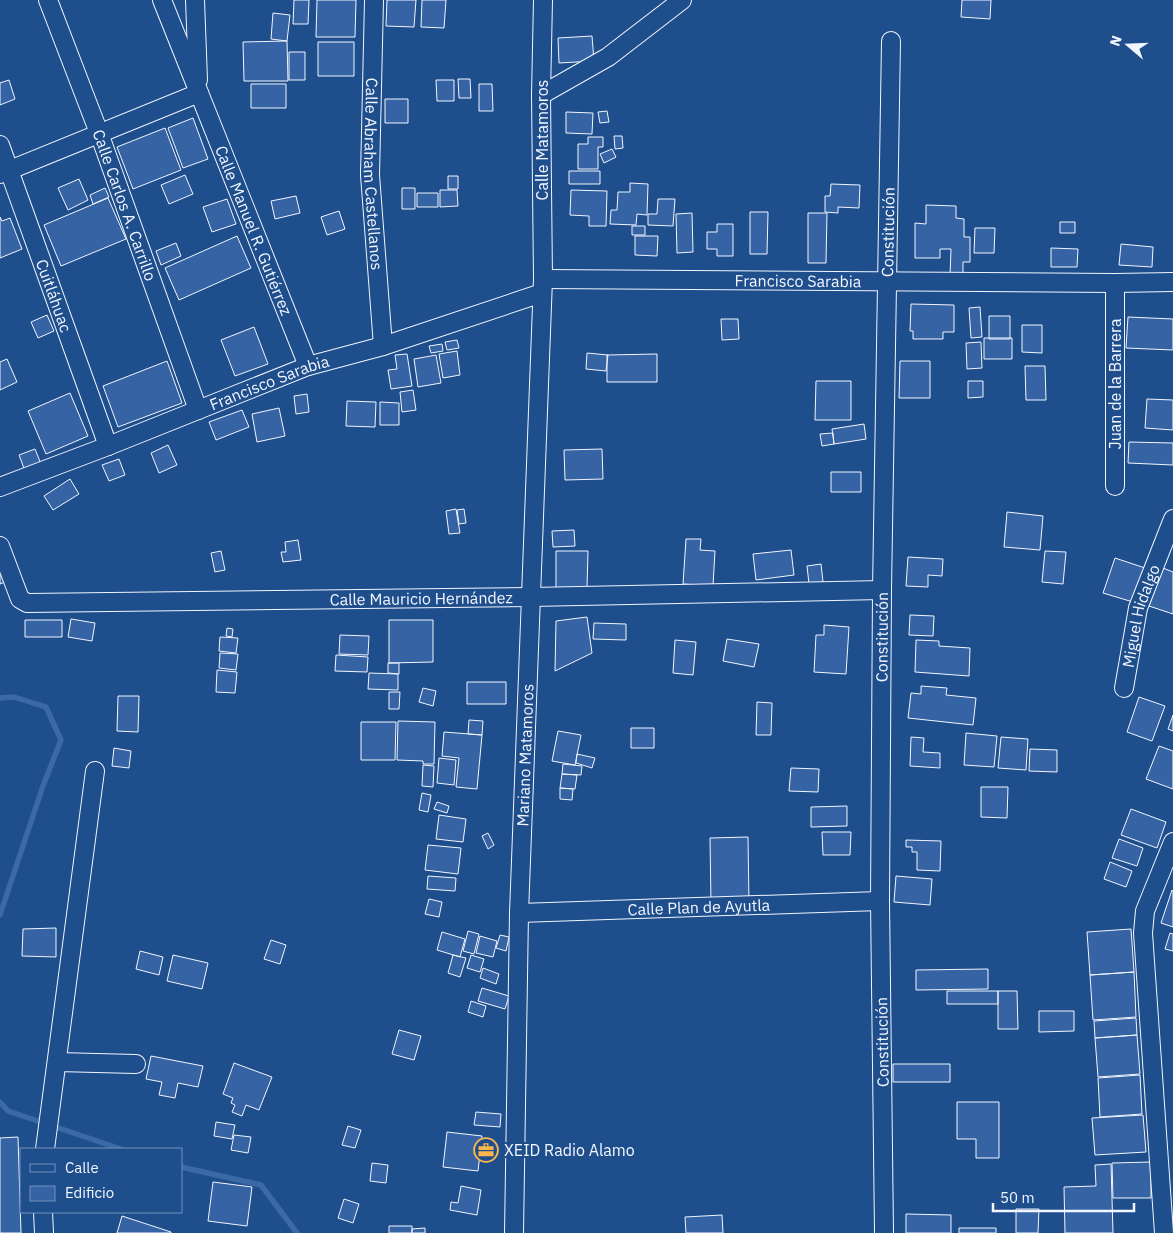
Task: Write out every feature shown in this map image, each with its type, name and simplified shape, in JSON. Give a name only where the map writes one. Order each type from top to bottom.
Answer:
[{"type":"street","name":"Calle Carlos A. Carrillo","points":[[48,0],[99,133],[198,410]]},
{"type":"street","name":"Calle Manuel R. Gutiérrez","points":[[162,0],[308,366]]},
{"type":"street","points":[[5,172],[199,93],[195,0]]},
{"type":"street","name":"Calle Abraham Castellanos","points":[[374,0],[370,175],[383,346]]},
{"type":"street","name":"Calle Matamoros","points":[[542,0],[542,286]]},
{"type":"street","points":[[541,95],[608,57],[682,0]]},
{"type":"street","name":"Constitución","points":[[884,1233],[880,901],[882,590],[891,41]]},
{"type":"street","name":"Cuitláhuac","points":[[0,145],[5,172],[108,446]]},
{"type":"street","name":"Francisco Sarabia","points":[[0,487],[308,366],[383,346],[542,286],[888,281],[1173,282]]},
{"type":"street","name":"Juan de la Barrera","points":[[1114,486],[1115,283]]},
{"type":"street","name":"Mariano Matamoros","points":[[514,1233],[519,914],[542,286]]},
{"type":"street","name":"Miguel Hidalgo","points":[[1124,688],[1138,608],[1173,519]]},
{"type":"street","name":"Calle Mauricio Hernández","points":[[0,546],[20,599],[27,603],[531,597],[882,590]]},
{"type":"street","points":[[45,1148],[95,771]]},
{"type":"street","points":[[1164,1233],[1143,933],[1145,911],[1173,842]]},
{"type":"street","name":"Calle Plan de Ayutla","points":[[519,914],[880,901]]},
{"type":"street","points":[[57,1062],[136,1064]]},
{"type":"street","points":[[43,1213],[44,1233]]},
{"type":"building","points":[[294,0],[309,0],[308,24],[293,24]]},
{"type":"building","points":[[317,0],[356,0],[355,37],[316,37]]},
{"type":"building","points":[[387,0],[416,0],[414,27],[386,26]]},
{"type":"building","points":[[422,0],[446,0],[444,28],[421,27]]},
{"type":"building","points":[[962,0],[991,0],[990,19],[961,17]]},
{"type":"building","points":[[273,13],[290,15],[287,41],[271,39]]},
{"type":"building","points":[[592,36],[594,61],[559,63],[558,38]]},
{"type":"building","points":[[287,41],[288,81],[244,81],[243,42]]},
{"type":"building","points":[[318,42],[354,42],[354,76],[318,76]]},
{"type":"building","points":[[289,52],[305,52],[305,80],[289,80]]},
{"type":"building","points":[[458,79],[470,79],[471,98],[459,98]]},
{"type":"building","points":[[9,80],[15,99],[0,105],[0,83]]},
{"type":"building","points":[[436,80],[454,80],[454,101],[437,101]]},
{"type":"building","points":[[251,84],[286,84],[286,108],[251,108]]},
{"type":"building","points":[[479,84],[492,84],[493,111],[479,111]]},
{"type":"building","points":[[385,99],[408,99],[408,123],[385,123]]},
{"type":"building","points":[[607,111],[609,122],[600,123],[598,112]]},
{"type":"building","points":[[566,112],[593,113],[592,134],[566,133]]},
{"type":"building","points":[[193,118],[208,159],[183,168],[168,128]]},
{"type":"building","points":[[165,128],[181,170],[133,189],[117,147]]},
{"type":"building","points":[[614,136],[622,136],[623,148],[615,149]]},
{"type":"building","points":[[588,137],[603,137],[603,147],[598,147],[598,169],[578,169],[578,144],[588,144]]},
{"type":"building","points":[[612,149],[616,157],[604,163],[600,154]]},
{"type":"building","points":[[569,171],[600,171],[600,184],[569,184]]},
{"type":"building","points":[[185,175],[193,194],[169,204],[161,185]]},
{"type":"building","points":[[448,176],[458,176],[458,189],[448,189]]},
{"type":"building","points":[[79,179],[88,200],[68,210],[58,188]]},
{"type":"building","points":[[630,183],[648,184],[647,215],[637,214],[636,225],[610,224],[611,210],[617,210],[618,192],[630,192]]},
{"type":"building","points":[[831,184],[860,185],[859,208],[838,207],[838,213],[825,212],[825,196],[830,196]]},
{"type":"building","points":[[105,188],[109,197],[93,204],[90,195]]},
{"type":"building","points":[[402,188],[415,188],[415,209],[402,209]]},
{"type":"building","points":[[440,190],[457,190],[458,206],[440,207]]},
{"type":"building","points":[[571,190],[607,191],[606,226],[589,226],[589,216],[570,215]]},
{"type":"building","points":[[417,193],[438,193],[438,207],[417,207]]},
{"type":"building","points":[[296,196],[300,213],[275,219],[271,201]]},
{"type":"building","points":[[108,198],[126,239],[61,266],[44,225]]},
{"type":"building","points":[[227,199],[236,224],[212,232],[203,207]]},
{"type":"building","points":[[658,199],[675,199],[673,226],[648,225],[648,214],[657,214]]},
{"type":"building","points":[[926,205],[956,206],[956,218],[964,219],[964,237],[970,237],[970,262],[963,262],[963,276],[950,276],[951,249],[940,249],[940,258],[915,258],[915,223],[926,224]]},
{"type":"building","points":[[339,211],[345,229],[327,235],[321,217]]},
{"type":"building","points":[[750,212],[768,212],[767,254],[750,254]]},
{"type":"building","points":[[692,213],[693,252],[677,253],[676,214]]},
{"type":"building","points":[[808,213],[827,213],[826,263],[808,263]]},
{"type":"building","points":[[0,217],[2,221],[10,218],[22,249],[0,258]]},
{"type":"building","points":[[1060,222],[1075,222],[1075,233],[1060,233]]},
{"type":"building","points":[[717,224],[733,224],[733,256],[717,256],[717,249],[707,249],[707,232],[717,232]]},
{"type":"building","points":[[632,226],[645,226],[645,235],[632,235]]},
{"type":"building","points":[[975,228],[995,228],[994,253],[974,253]]},
{"type":"building","points":[[237,236],[251,268],[179,300],[165,268]]},
{"type":"building","points":[[635,236],[658,236],[657,256],[635,255]]},
{"type":"building","points":[[176,243],[181,256],[161,265],[156,251]]},
{"type":"building","points":[[1121,244],[1153,247],[1152,267],[1119,265]]},
{"type":"building","points":[[1051,248],[1078,249],[1077,267],[1051,267]]},
{"type":"building","points":[[911,304],[954,305],[954,332],[943,332],[943,339],[913,339],[913,331],[910,331]]},
{"type":"building","points":[[980,307],[982,337],[971,338],[969,308]]},
{"type":"building","points":[[47,315],[54,331],[38,338],[31,322]]},
{"type":"building","points":[[989,316],[1010,316],[1010,339],[989,339]]},
{"type":"building","points":[[1128,317],[1173,319],[1173,350],[1126,348]]},
{"type":"building","points":[[721,319],[738,319],[739,339],[722,340]]},
{"type":"building","points":[[1022,325],[1042,325],[1042,353],[1022,352]]},
{"type":"building","points":[[254,327],[268,364],[235,376],[221,340]]},
{"type":"building","points":[[984,338],[1012,338],[1012,359],[984,359]]},
{"type":"building","points":[[457,340],[459,348],[447,350],[445,342]]},
{"type":"building","points":[[981,342],[982,368],[967,369],[966,343]]},
{"type":"building","points":[[442,344],[443,351],[431,353],[429,346]]},
{"type":"building","points":[[457,351],[460,375],[443,378],[439,354]]},
{"type":"building","points":[[587,353],[608,355],[606,371],[586,369]]},
{"type":"building","points":[[407,354],[412,386],[391,389],[388,370],[397,369],[395,355]]},
{"type":"building","points":[[657,354],[657,382],[607,382],[607,355]]},
{"type":"building","points":[[436,355],[441,383],[418,387],[414,359]]},
{"type":"building","points":[[7,359],[17,382],[0,390],[0,362]]},
{"type":"building","points":[[167,361],[182,403],[118,427],[103,386]]},
{"type":"building","points":[[900,361],[930,361],[930,398],[899,398]]},
{"type":"building","points":[[1025,366],[1045,366],[1046,400],[1026,400]]},
{"type":"building","points":[[816,381],[851,381],[851,420],[815,420]]},
{"type":"building","points":[[968,381],[983,381],[983,397],[968,398]]},
{"type":"building","points":[[413,390],[416,410],[402,412],[400,392]]},
{"type":"building","points":[[70,393],[88,436],[46,454],[28,411]]},
{"type":"building","points":[[307,394],[309,412],[296,414],[294,396]]},
{"type":"building","points":[[1147,399],[1173,400],[1173,430],[1145,428]]},
{"type":"building","points":[[347,401],[376,402],[375,427],[346,426]]},
{"type":"building","points":[[380,402],[399,403],[399,425],[380,425]]},
{"type":"building","points":[[279,408],[285,436],[257,442],[252,414]]},
{"type":"building","points":[[242,410],[249,427],[216,440],[209,422]]},
{"type":"building","points":[[864,424],[866,439],[834,444],[832,429]]},
{"type":"building","points":[[833,433],[834,444],[822,446],[820,434]]},
{"type":"building","points":[[1129,442],[1173,443],[1173,465],[1128,463]]},
{"type":"building","points":[[168,445],[177,465],[159,473],[151,453]]},
{"type":"building","points":[[35,449],[41,464],[25,471],[19,455]]},
{"type":"building","points":[[602,449],[603,479],[565,480],[564,450]]},
{"type":"building","points":[[119,459],[125,475],[109,481],[102,465]]},
{"type":"building","points":[[831,472],[861,472],[861,492],[831,492]]},
{"type":"building","points":[[70,479],[79,494],[53,510],[44,496]]},
{"type":"building","points":[[456,509],[460,533],[449,534],[446,511]]},
{"type":"building","points":[[464,509],[466,523],[459,524],[457,510]]},
{"type":"building","points":[[1007,512],[1043,516],[1040,550],[1004,547]]},
{"type":"building","points":[[574,530],[575,546],[553,547],[552,531]]},
{"type":"building","points":[[686,539],[701,539],[700,550],[715,551],[713,586],[683,584]]},
{"type":"building","points":[[298,540],[301,560],[283,562],[281,552],[286,552],[285,542]]},
{"type":"building","points":[[791,550],[794,575],[756,580],[753,554]]},
{"type":"building","points":[[221,551],[225,570],[215,572],[211,553]]},
{"type":"building","points":[[556,551],[588,551],[587,589],[556,589]]},
{"type":"building","points":[[1045,551],[1066,552],[1063,584],[1042,582]]},
{"type":"building","points":[[908,557],[943,559],[942,576],[928,575],[928,587],[906,586]]},
{"type":"building","points":[[1115,558],[1145,568],[1133,602],[1103,593]]},
{"type":"building","points":[[0,561],[5,582],[0,584]]},
{"type":"building","points":[[821,564],[823,582],[809,584],[807,566]]},
{"type":"building","points":[[1163,568],[1173,572],[1173,614],[1149,606]]},
{"type":"building","points":[[910,615],[934,616],[933,636],[909,635]]},
{"type":"building","points":[[587,617],[592,653],[555,671],[556,621]]},
{"type":"building","points":[[71,619],[95,623],[92,641],[68,637]]},
{"type":"building","points":[[25,620],[62,620],[62,637],[25,637]]},
{"type":"building","points":[[389,620],[433,620],[433,662],[389,663]]},
{"type":"building","points":[[594,623],[626,624],[626,640],[593,639]]},
{"type":"building","points":[[824,625],[849,627],[846,674],[814,672],[816,635],[824,635]]},
{"type":"building","points":[[227,628],[233,629],[232,637],[226,636]]},
{"type":"building","points":[[340,635],[369,636],[368,655],[339,654]]},
{"type":"building","points":[[220,637],[238,638],[236,653],[219,651]]},
{"type":"building","points":[[727,639],[759,644],[754,667],[723,661]]},
{"type":"building","points":[[675,640],[696,642],[693,675],[673,673]]},
{"type":"building","points":[[916,640],[939,641],[939,646],[970,648],[969,676],[915,672]]},
{"type":"building","points":[[220,653],[238,654],[236,670],[219,668]]},
{"type":"building","points":[[336,655],[368,657],[367,672],[335,671]]},
{"type":"building","points":[[388,663],[399,663],[399,674],[388,673]]},
{"type":"building","points":[[217,670],[237,672],[235,693],[216,692]]},
{"type":"building","points":[[369,673],[398,674],[398,690],[368,689]]},
{"type":"building","points":[[467,682],[506,682],[506,704],[467,704]]},
{"type":"building","points":[[921,686],[947,688],[946,695],[976,698],[973,725],[908,718],[911,693],[921,694]]},
{"type":"building","points":[[423,688],[436,691],[433,706],[419,702]]},
{"type":"building","points":[[389,692],[400,692],[399,709],[389,709]]},
{"type":"building","points":[[118,696],[139,696],[138,732],[117,731]]},
{"type":"building","points":[[1139,697],[1165,706],[1152,741],[1127,732]]},
{"type":"building","points":[[757,702],[772,703],[771,735],[756,735]]},
{"type":"building","points":[[1173,715],[1173,731],[1168,729]]},
{"type":"building","points":[[469,720],[483,721],[482,735],[468,734]]},
{"type":"building","points":[[398,721],[435,722],[434,764],[423,764],[423,761],[397,760]]},
{"type":"building","points":[[361,722],[396,722],[395,760],[361,760]]},
{"type":"building","points":[[631,728],[654,728],[654,748],[631,748]]},
{"type":"building","points":[[558,731],[581,735],[575,765],[552,761]]},
{"type":"building","points":[[444,732],[482,735],[477,789],[456,787],[459,758],[442,756]]},
{"type":"building","points":[[966,733],[997,736],[994,767],[964,765]]},
{"type":"building","points":[[911,737],[924,738],[923,752],[940,753],[940,768],[910,766]]},
{"type":"building","points":[[1001,737],[1028,739],[1026,770],[998,768]]},
{"type":"building","points":[[1159,746],[1173,751],[1173,789],[1146,779]]},
{"type":"building","points":[[114,748],[131,751],[129,768],[112,766]]},
{"type":"building","points":[[1030,749],[1057,750],[1057,772],[1029,771]]},
{"type":"building","points":[[577,754],[595,758],[592,768],[576,763]]},
{"type":"building","points":[[439,758],[456,760],[454,785],[437,783]]},
{"type":"building","points":[[563,764],[582,766],[581,775],[562,774]]},
{"type":"building","points":[[423,765],[434,766],[433,787],[422,786]]},
{"type":"building","points":[[791,768],[819,769],[818,792],[789,791]]},
{"type":"building","points":[[562,774],[577,775],[575,789],[560,788]]},
{"type":"building","points":[[981,787],[1008,787],[1007,818],[981,817]]},
{"type":"building","points":[[560,788],[573,789],[572,800],[560,799]]},
{"type":"building","points":[[422,793],[431,795],[428,812],[419,810]]},
{"type":"building","points":[[437,802],[449,806],[447,813],[434,809]]},
{"type":"building","points":[[847,806],[847,826],[811,827],[811,807]]},
{"type":"building","points":[[1131,809],[1166,822],[1157,848],[1121,835]]},
{"type":"building","points":[[439,815],[466,819],[463,842],[436,839]]},
{"type":"building","points":[[822,832],[851,832],[850,855],[823,855]]},
{"type":"building","points":[[488,833],[494,845],[488,849],[482,836]]},
{"type":"building","points":[[748,837],[749,904],[711,904],[710,838]]},
{"type":"building","points":[[1119,839],[1143,848],[1137,866],[1112,858]]},
{"type":"building","points":[[906,840],[941,841],[940,871],[917,870],[917,852],[912,852],[912,847],[906,847]]},
{"type":"building","points":[[428,845],[461,848],[458,874],[425,870]]},
{"type":"building","points":[[1110,862],[1132,871],[1126,887],[1104,879]]},
{"type":"building","points":[[428,876],[456,878],[455,891],[427,889]]},
{"type":"building","points":[[896,876],[932,879],[930,905],[894,902]]},
{"type":"building","points":[[1173,891],[1173,927],[1161,923]]},
{"type":"building","points":[[429,899],[442,902],[439,917],[425,914]]},
{"type":"building","points":[[56,928],[56,957],[22,956],[23,929]]},
{"type":"building","points":[[1131,929],[1134,972],[1090,975],[1087,932]]},
{"type":"building","points":[[468,931],[479,934],[474,954],[463,951]]},
{"type":"building","points":[[442,932],[465,939],[460,957],[437,950]]},
{"type":"building","points":[[1170,933],[1173,934],[1173,951],[1165,949]]},
{"type":"building","points":[[500,935],[509,937],[506,951],[496,948]]},
{"type":"building","points":[[480,936],[497,941],[493,957],[476,953]]},
{"type":"building","points":[[271,940],[286,945],[280,964],[264,959]]},
{"type":"building","points":[[140,951],[163,957],[159,975],[136,969]]},
{"type":"building","points":[[173,955],[208,963],[202,989],[167,981]]},
{"type":"building","points":[[453,955],[466,958],[460,977],[448,973]]},
{"type":"building","points":[[471,955],[484,959],[480,972],[467,968]]},
{"type":"building","points":[[483,968],[499,974],[496,984],[480,978]]},
{"type":"building","points":[[988,969],[988,989],[916,990],[916,970]]},
{"type":"building","points":[[1134,972],[1136,1017],[1093,1020],[1090,975]]},
{"type":"building","points":[[482,988],[509,996],[505,1009],[478,1001]]},
{"type":"building","points":[[947,991],[998,991],[998,1004],[947,1004]]},
{"type":"building","points":[[998,991],[1017,991],[1018,1029],[998,1029]]},
{"type":"building","points":[[471,1001],[486,1006],[483,1017],[468,1012]]},
{"type":"building","points":[[1039,1011],[1074,1011],[1074,1031],[1039,1032]]},
{"type":"building","points":[[1136,1018],[1137,1035],[1095,1038],[1094,1021]]},
{"type":"building","points":[[399,1030],[421,1036],[414,1060],[392,1054]]},
{"type":"building","points":[[1137,1035],[1140,1074],[1098,1077],[1095,1038]]},
{"type":"building","points":[[151,1056],[203,1066],[198,1087],[178,1083],[175,1098],[159,1095],[162,1082],[146,1079]]},
{"type":"building","points":[[234,1063],[272,1077],[259,1110],[246,1105],[242,1116],[232,1112],[235,1105],[231,1103],[233,1098],[223,1094]]},
{"type":"building","points":[[893,1064],[950,1064],[950,1082],[893,1082]]},
{"type":"building","points":[[1140,1075],[1142,1114],[1100,1117],[1098,1078]]},
{"type":"building","points":[[957,1102],[999,1102],[999,1158],[976,1158],[976,1139],[957,1139]]},
{"type":"building","points":[[476,1112],[501,1114],[500,1127],[474,1125]]},
{"type":"building","points":[[1143,1115],[1146,1152],[1095,1155],[1092,1118]]},
{"type":"building","points":[[216,1122],[235,1125],[232,1139],[214,1136]]},
{"type":"building","points":[[348,1126],[361,1130],[355,1148],[342,1145]]},
{"type":"building","points":[[447,1132],[482,1136],[478,1171],[443,1167]]},
{"type":"building","points":[[234,1135],[251,1137],[248,1153],[231,1150]]},
{"type":"building","points":[[18,1137],[21,1233],[0,1233],[0,1138]]},
{"type":"building","points":[[1151,1162],[1151,1198],[1113,1198],[1112,1163]]},
{"type":"building","points":[[372,1163],[388,1165],[386,1183],[370,1181]]},
{"type":"building","points":[[1111,1164],[1113,1233],[1065,1233],[1064,1187],[1096,1186],[1095,1165]]},
{"type":"building","points":[[213,1182],[252,1187],[247,1226],[208,1221]]},
{"type":"building","points":[[461,1186],[481,1190],[477,1215],[450,1210],[451,1202],[458,1203]]},
{"type":"building","points":[[344,1199],[359,1204],[353,1223],[338,1218]]},
{"type":"building","points":[[1016,1209],[1039,1209],[1038,1233],[1016,1233]]},
{"type":"building","points":[[906,1214],[951,1215],[951,1233],[906,1233]]},
{"type":"building","points":[[722,1215],[723,1233],[686,1233],[685,1217]]},
{"type":"building","points":[[122,1216],[171,1232],[171,1233],[117,1233]]},
{"type":"building","points":[[389,1226],[412,1226],[412,1233],[389,1233]]},
{"type":"building","points":[[425,1228],[425,1233],[412,1233],[412,1229]]},
{"type":"building","points":[[959,1228],[996,1228],[996,1233],[959,1233]]},
{"type":"waterway","points":[[0,698],[14,697],[46,707],[61,740],[43,786],[0,915]]},
{"type":"waterway","points":[[0,1102],[8,1111],[118,1148]]},
{"type":"waterway","points":[[182,1167],[261,1185],[297,1233]]},
{"type":"place","name":"XEID Radio Alamo","points":[[486,1150]]}]
